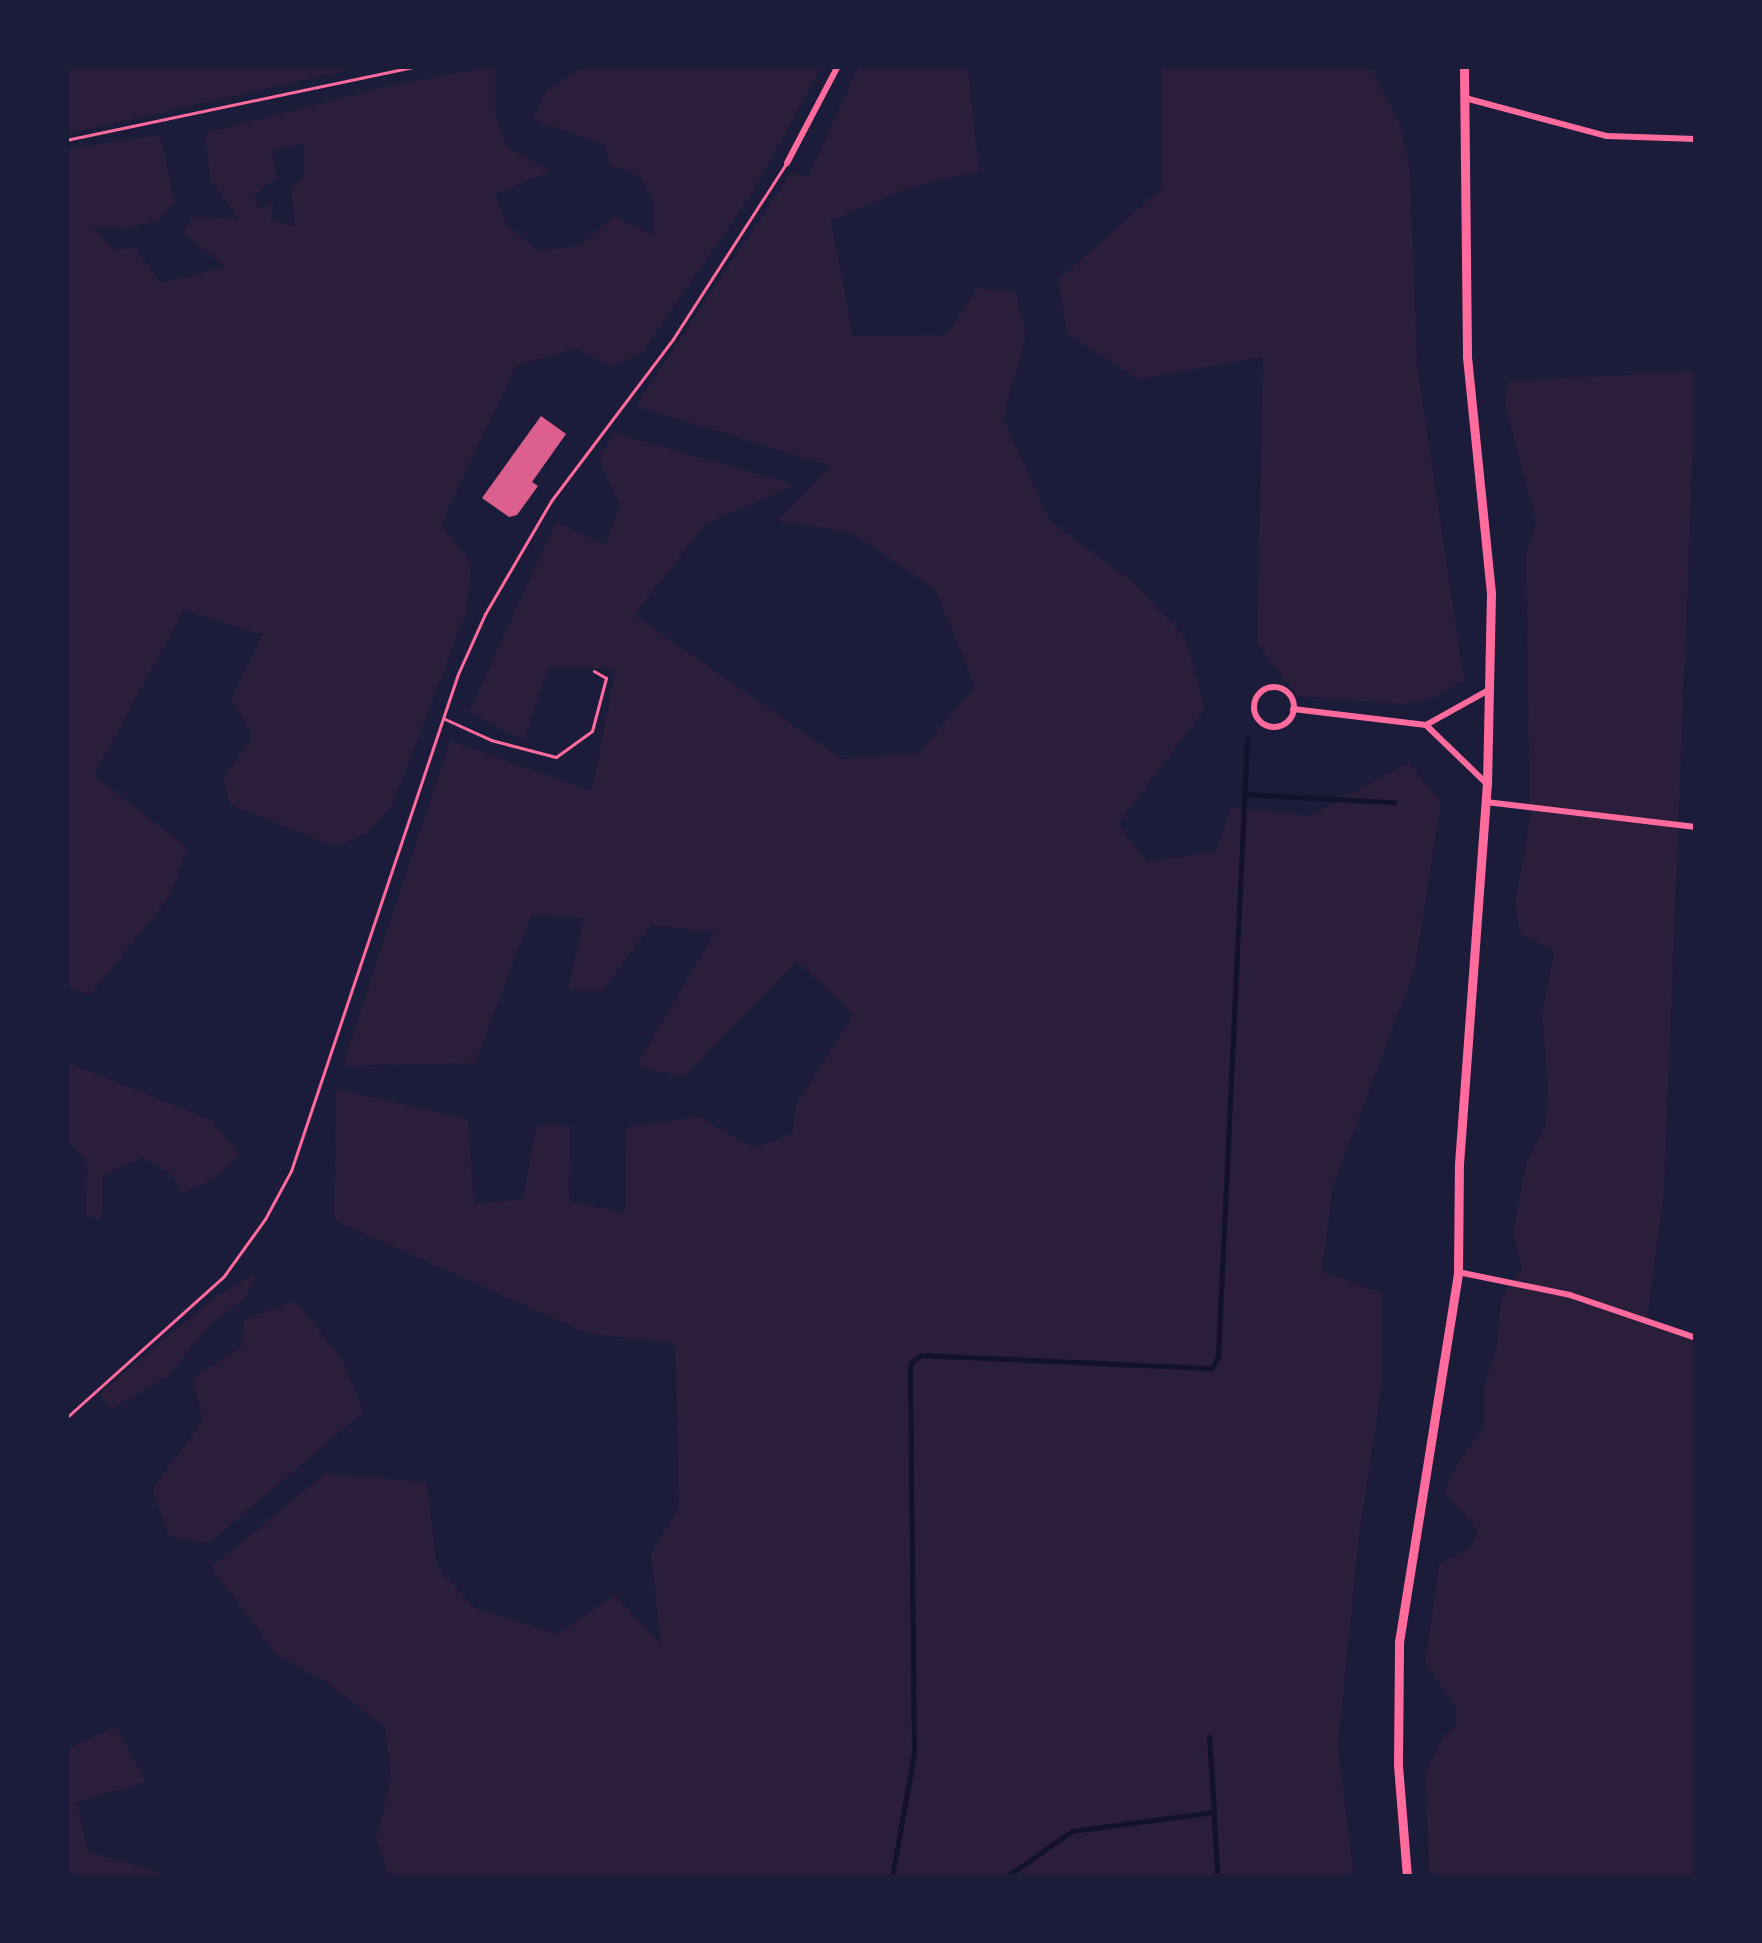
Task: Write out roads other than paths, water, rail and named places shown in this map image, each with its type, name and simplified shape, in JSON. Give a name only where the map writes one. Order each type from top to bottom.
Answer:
[{"type":"main road","points":[[1407,1877],[1398,1764],[1399,1642],[1458,1273],[1459,1164],[1487,784],[1491,593],[1464,290],[1464,66]]},
{"type":"street","points":[[787,163],[838,66]]},
{"type":"street","points":[[1463,98],[1607,136],[1696,139]]},
{"type":"street","points":[[1278,688],[1291,698],[1293,709],[1286,723],[1270,726],[1260,721],[1254,706],[1262,691],[1278,688]]},
{"type":"street","points":[[1293,709],[1426,724],[1489,690]]},
{"type":"street","points":[[1426,724],[1487,784]]},
{"type":"street","points":[[1486,802],[1696,827]]},
{"type":"street","points":[[1458,1273],[1570,1295],[1696,1338]]},
{"type":"lane","points":[[66,140],[416,66]]},
{"type":"lane","points":[[66,1418],[224,1276],[292,1172],[458,674],[516,557],[590,445],[673,339],[787,163]]},
{"type":"lane","points":[[443,718],[491,740],[556,757],[592,731],[606,678],[594,671]]},
{"type":"waterway","points":[[892,1877],[914,1753],[910,1364],[921,1355],[1212,1368],[1218,1356],[1247,740]]},
{"type":"waterway","points":[[1244,794],[1394,802]]},
{"type":"waterway","points":[[1006,1877],[1072,1831],[1214,1812],[1209,1737]]},
{"type":"waterway","points":[[1214,1812],[1218,1877]]}]
